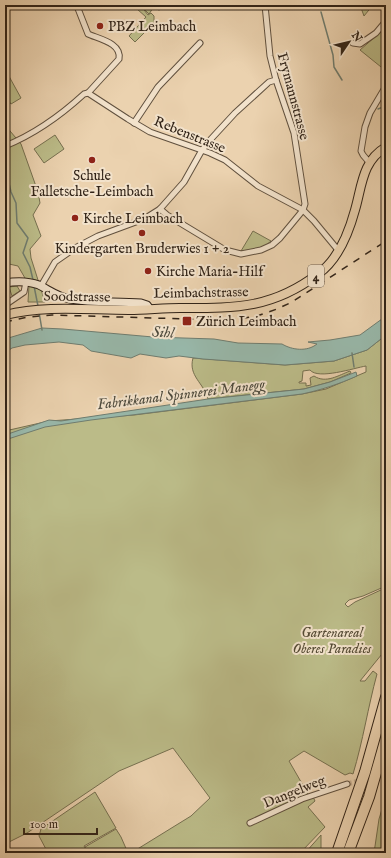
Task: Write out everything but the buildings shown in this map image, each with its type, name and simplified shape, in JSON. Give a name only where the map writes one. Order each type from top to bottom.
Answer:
[{"type":"highway","points":[[337,853],[365,772],[386,697]]},
{"type":"highway","points":[[348,853],[368,797],[386,738]]},
{"type":"highway","points":[[333,853],[342,838]]},
{"type":"main road","name":"Leimbachstrasse","points":[[150,309],[225,308],[258,304],[290,292],[319,274],[331,262],[348,232],[364,172],[369,162],[375,155],[386,147]]},
{"type":"main road","name":"Soodstrasse","points":[[5,315],[40,309],[150,309]]},
{"type":"street","name":"Frymannstrasse","points":[[265,5],[269,53],[276,80],[294,133],[305,204],[303,210]]},
{"type":"street","points":[[5,146],[46,125],[65,112],[84,94],[88,93],[117,63],[120,55],[117,48],[88,34],[77,6]]},
{"type":"street","points":[[353,43],[360,44],[376,33],[386,21]]},
{"type":"street","points":[[134,123],[158,87],[200,42]]},
{"type":"street","points":[[5,304],[24,292],[55,262],[75,248],[98,236],[144,219],[160,209],[184,182],[202,150],[211,139],[235,113],[269,82],[276,80]]},
{"type":"street","points":[[369,162],[362,155],[361,151],[365,127],[370,113],[386,86]]},
{"type":"street","name":"Rebenstrasse","points":[[88,93],[134,123],[162,138],[202,150],[224,160],[258,186],[303,210]]},
{"type":"street","points":[[160,209],[167,215],[226,250],[241,254],[261,250],[272,245],[280,238],[303,210],[338,250]]},
{"type":"street","name":"Leimbachstrasse","points":[[5,283],[33,284],[69,299],[141,303],[147,305],[150,309]]},
{"type":"street","name":"Dangelweg","points":[[250,823],[302,799],[347,784]]},
{"type":"green space","points":[[130,5],[171,5],[159,10],[153,8],[149,14],[141,6],[148,15],[151,13],[154,16],[154,23],[135,42],[129,36],[146,17]]},
{"type":"green space","points":[[360,5],[373,5],[364,16]]},
{"type":"green space","points":[[383,30],[386,32],[386,71],[360,50]]},
{"type":"green space","points":[[5,69],[21,98],[11,104],[5,96]]},
{"type":"green space","points":[[5,125],[21,144],[38,192],[40,203],[33,215],[41,236],[30,249],[31,258],[45,302],[28,302],[29,285],[18,266],[9,264],[5,245]]},
{"type":"green space","points":[[55,135],[64,149],[44,163],[34,149]]},
{"type":"green space","points":[[253,231],[271,241],[264,247],[241,251]]},
{"type":"green space","points":[[17,286],[20,291],[12,296],[9,287]]},
{"type":"green space","name":"Gartenareal Oberes Paradies","points":[[386,335],[386,586],[363,596],[349,600],[345,604],[348,607],[355,602],[386,589],[386,638],[382,654],[360,681],[365,681],[373,671],[377,674],[353,774],[350,773],[345,775],[304,751],[289,761],[308,794],[313,797],[315,801],[308,807],[325,827],[300,853],[131,853],[191,816],[210,798],[173,748],[119,771],[27,833],[5,844],[5,431],[49,421],[134,415],[302,394],[326,389],[366,372],[366,366],[328,374],[314,373],[310,370],[303,371],[302,381],[299,383],[306,383],[306,386],[311,385],[310,378],[314,376],[328,379],[350,371],[351,373],[330,382],[304,389],[208,399],[206,393],[194,375],[192,364],[193,358],[285,365],[334,361],[367,350]]},
{"type":"green space","points":[[95,792],[116,828],[84,846],[88,853],[48,853],[39,836],[41,829]]},
{"type":"green space","points":[[386,796],[386,853],[374,853],[379,819]]},
{"type":"green space","points":[[116,829],[128,853],[89,853],[85,847]]},
{"type":"green space","points":[[321,835],[321,850],[319,853],[305,853]]},
{"type":"shaded area","name":"Sihl","points":[[386,316],[386,335],[367,350],[334,361],[285,365],[179,356],[166,358],[140,354],[131,358],[91,351],[83,345],[59,342],[25,345],[12,348],[5,353],[5,339],[42,328],[153,337],[214,339],[238,343],[282,344],[290,348],[304,349],[313,347],[317,344],[308,342],[360,335]]},
{"type":"shaded area","points":[[356,372],[357,376],[350,379],[323,389],[302,394],[45,427],[5,440],[5,435],[49,420],[61,421],[208,399],[304,389],[330,382]]},
{"type":"waterway","points":[[321,12],[333,55],[334,67],[342,80]]},
{"type":"waterway","points":[[378,109],[383,107],[386,100]]},
{"type":"waterway","points":[[5,166],[11,192],[16,203],[17,223],[28,238],[23,253],[30,267],[33,280]]},
{"type":"waterway","points":[[34,286],[38,306]]},
{"type":"waterway","points":[[39,312],[42,330]]},
{"type":"waterway","name":"Fabrikkanal Spinnerei Manegg","points":[[352,353],[354,367]]},
{"type":"tunnel","points":[[347,784],[385,774]]},
{"type":"railway","points":[[5,322],[28,317],[52,315],[222,320],[257,316],[292,302],[386,241]]},
{"type":"place","name":"PBZ Leimbach","points":[[100,26]]},
{"type":"place","name":"Schule Falletsche-Leimbach","points":[[92,160]]},
{"type":"place","name":"Kirche Leimbach","points":[[75,218]]},
{"type":"place","name":"Kindergarten Bruderwies 1 + 2","points":[[142,233]]},
{"type":"place","name":"Kirche Maria-Hilf","points":[[148,271]]},
{"type":"place","name":"Zürich Leimbach","points":[[187,321]]}]
